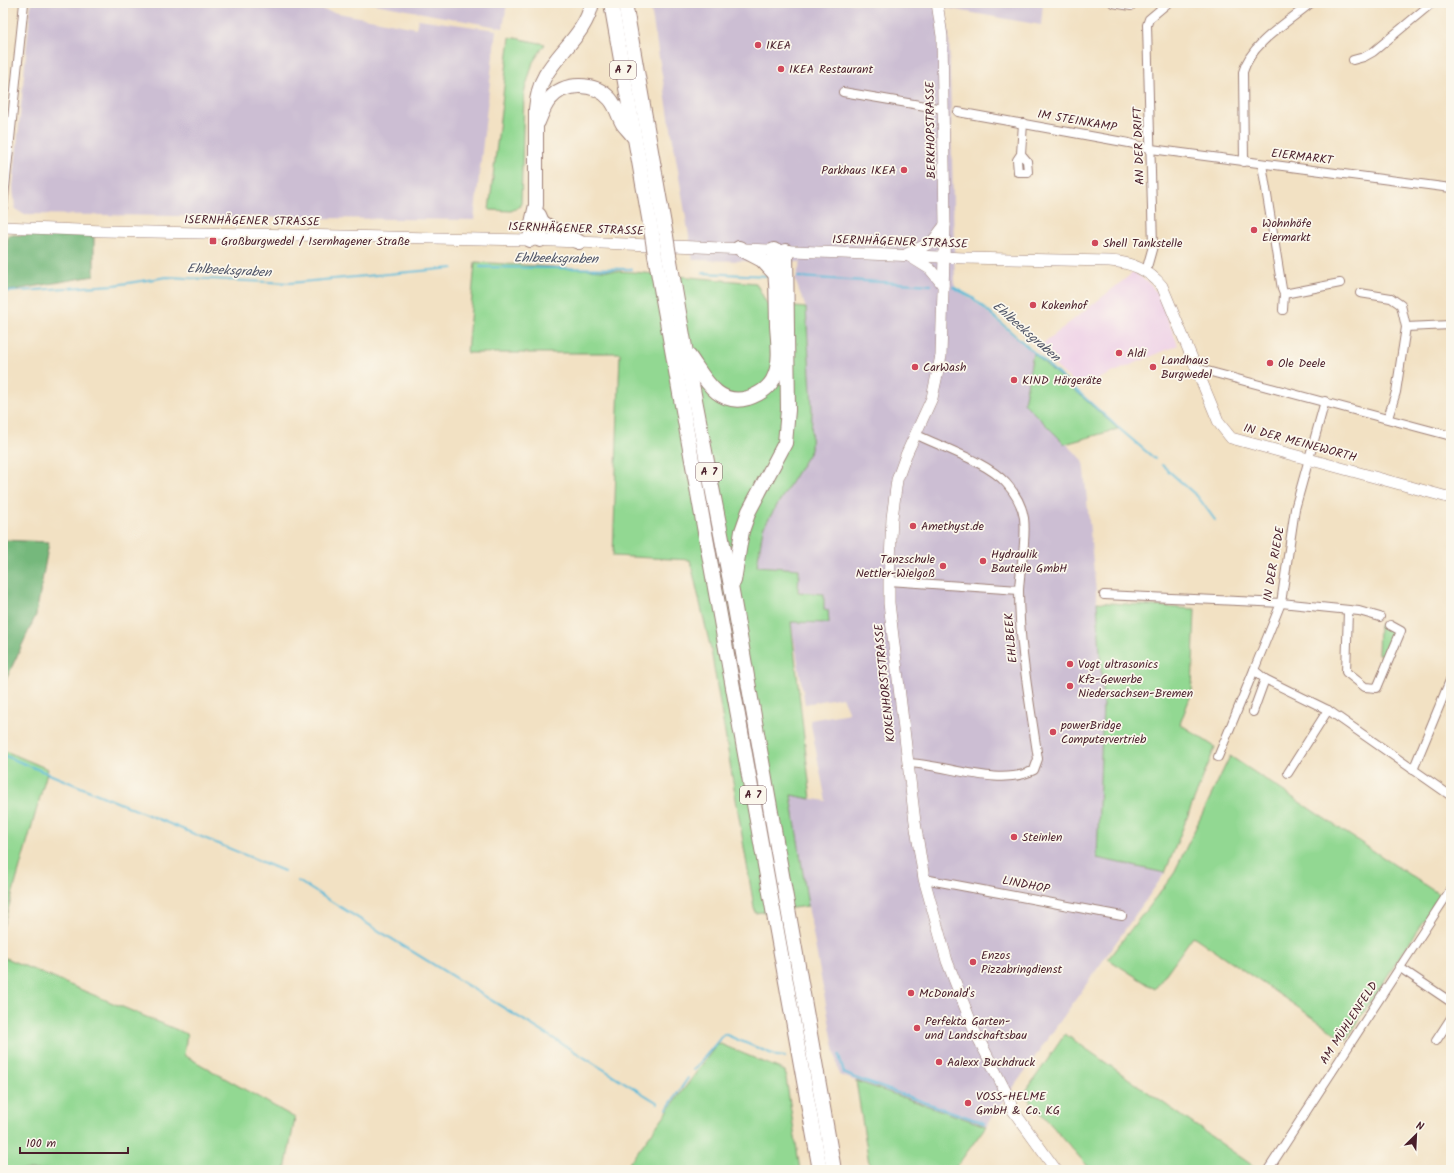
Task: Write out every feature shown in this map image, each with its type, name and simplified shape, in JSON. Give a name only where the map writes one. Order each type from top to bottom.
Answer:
[{"type":"highway","points":[[535,240],[532,223],[536,205],[536,109],[538,98],[544,77],[572,42],[587,17],[592,3]]},
{"type":"highway","name":"A 7","points":[[611,3],[652,236],[662,255],[686,353],[732,591],[834,1170]]},
{"type":"highway","name":"A 7","points":[[625,3],[666,236],[662,255],[820,1170]]},
{"type":"highway","points":[[537,124],[544,108],[555,95],[566,88],[587,87],[597,90],[611,100],[622,124],[634,138]]},
{"type":"highway","points":[[536,205],[542,222],[562,235],[579,242]]},
{"type":"highway","points":[[535,240],[542,222]]},
{"type":"highway","points":[[739,248],[762,260],[776,276]]},
{"type":"highway","points":[[686,353],[706,383],[713,391],[722,396],[742,400],[765,389],[771,383],[777,366],[776,276],[780,250]]},
{"type":"highway","points":[[732,591],[738,548],[745,521],[780,455],[787,432],[788,410],[780,250]]},
{"type":"main road","name":"BERKHOPSTRASSE","points":[[937,3],[942,36],[945,225],[944,257]]},
{"type":"main road","points":[[906,255],[932,242],[945,225]]},
{"type":"main road","name":"ISERNHÄGENER STRASSE","points":[[3,227],[535,240],[944,257],[1119,262],[1134,265],[1146,271]]},
{"type":"main road","points":[[906,255],[930,269],[943,285]]},
{"type":"main road","name":"KOKENHORSTSTRASSE","points":[[944,257],[942,344],[939,368],[932,398],[900,469],[894,496],[888,582],[907,763],[924,879],[947,961],[974,1030],[1009,1098],[1018,1106],[1025,1118],[1026,1127],[1056,1170]]},
{"type":"main road","name":"IN DER MEINEWORTH","points":[[1146,271],[1162,286],[1219,423],[1231,438],[1451,498]]},
{"type":"street","points":[[3,206],[24,3]]},
{"type":"street","points":[[1113,3],[1131,6]]},
{"type":"street","name":"AN DER DRIFT","points":[[1146,271],[1153,246],[1147,25],[1149,19],[1168,3]]},
{"type":"street","points":[[1244,162],[1243,72],[1246,61],[1254,49],[1311,3]]},
{"type":"street","points":[[1353,60],[1364,57],[1373,52],[1432,3]]},
{"type":"street","points":[[843,92],[943,109]]},
{"type":"street","name":"IM STEINKAMP","points":[[958,112],[1129,142],[1151,149]]},
{"type":"street","name":"IM STEINKAMP","points":[[1021,154],[1022,123]]},
{"type":"street","name":"EIERMARKT","points":[[1151,149],[1451,188]]},
{"type":"street","points":[[1262,164],[1284,294],[1283,310]]},
{"type":"street","points":[[1284,294],[1340,283]]},
{"type":"street","points":[[1360,293],[1391,298],[1401,306],[1406,327],[1396,392],[1388,418]]},
{"type":"street","points":[[1406,327],[1451,324]]},
{"type":"street","points":[[1196,368],[1325,401],[1451,436]]},
{"type":"street","name":"IN DER RIEDE","points":[[1218,757],[1281,603],[1295,509],[1305,466],[1309,460],[1325,401]]},
{"type":"street","name":"EHLBEEK","points":[[907,763],[926,765],[982,776],[1017,775],[1034,770],[1038,759],[1024,647],[1020,590],[1024,524],[1022,512],[1016,497],[1006,483],[990,470],[915,434]]},
{"type":"street","points":[[888,582],[1020,590]]},
{"type":"street","points":[[1104,595],[1281,603],[1369,613],[1380,617]]},
{"type":"street","points":[[1348,611],[1346,672],[1365,687],[1377,688],[1401,631],[1390,625]]},
{"type":"street","points":[[1254,670],[1265,679],[1328,710],[1451,796]]},
{"type":"street","points":[[1413,770],[1451,678]]},
{"type":"street","points":[[1253,712],[1265,679]]},
{"type":"street","points":[[1288,773],[1328,710]]},
{"type":"street","name":"LINDHOP","points":[[924,879],[1122,916]]},
{"type":"street","name":"AM MÜHLENFELD","points":[[1268,1170],[1451,889]]},
{"type":"street","points":[[1399,967],[1451,1002]]},
{"type":"street","points":[[1436,1041],[1451,1018]]},
{"type":"shaded area","points":[[31,3],[286,3],[416,28],[418,19],[496,30],[474,220],[23,214],[15,209],[13,187]]},
{"type":"shaded area","points":[[370,3],[507,3],[503,28]]},
{"type":"shaded area","points":[[650,3],[1043,3],[1041,25],[945,8],[949,34],[955,289],[973,300],[1033,353],[1024,403],[1083,460],[1097,602],[1103,704],[1097,858],[1165,873],[986,1126],[839,1075],[808,906],[791,795],[826,801],[810,720],[849,713],[842,697],[805,704],[791,622],[824,610],[798,592],[799,569],[757,566],[763,528],[811,450],[812,408],[806,308],[795,280],[801,262],[693,260]]},
{"type":"shaded area","points":[[1134,272],[1152,286],[1158,295],[1178,345],[1079,387],[1036,349]]},
{"type":"green space","points":[[510,37],[545,44],[533,62],[524,93],[521,206],[511,211],[489,210]]},
{"type":"green space","points":[[8,235],[94,235],[94,276],[3,292]]},
{"type":"green space","points":[[475,262],[633,272],[756,283],[767,304],[806,308],[812,408],[811,450],[763,528],[757,566],[799,569],[798,592],[824,594],[824,609],[828,610],[829,623],[791,622],[811,799],[791,795],[808,906],[755,913],[711,650],[690,560],[613,556],[620,353],[467,353]]},
{"type":"green space","points":[[1033,353],[1118,429],[1065,444],[1024,403]]},
{"type":"green space","points":[[3,540],[49,542],[36,615],[3,686]]},
{"type":"green space","points":[[1097,602],[1195,609],[1192,692],[1180,724],[1215,747],[1165,873],[1097,858],[1103,704]]},
{"type":"green space","points":[[1379,625],[1396,633],[1384,656],[1378,654]]},
{"type":"green space","points":[[3,750],[48,769],[3,927]]},
{"type":"green space","points":[[1230,756],[1440,895],[1346,1040],[1193,936],[1155,989],[1108,959],[1173,875]]},
{"type":"green space","points":[[3,957],[187,1034],[184,1055],[295,1118],[285,1170],[3,1170]]},
{"type":"green space","points":[[1065,1034],[1259,1170],[1091,1170],[1024,1094]]},
{"type":"green space","points":[[718,1043],[785,1071],[800,1170],[624,1170]]},
{"type":"green space","points":[[856,1081],[986,1126],[954,1170],[870,1170]]},
{"type":"waterway","name":"Ehlbeeksgraben","points":[[480,267],[632,269]]},
{"type":"waterway","name":"Ehlbeeksgraben","points":[[3,292],[115,285],[167,277],[290,283],[453,268]]},
{"type":"waterway","name":"Ehlbeeksgraben","points":[[703,273],[768,276]]},
{"type":"waterway","name":"Ehlbeeksgraben","points":[[798,277],[931,285]]},
{"type":"waterway","name":"Ehlbeeksgraben","points":[[953,287],[973,298],[1155,459]]},
{"type":"waterway","name":"Ehlbeeksgraben","points":[[1162,465],[1198,497],[1215,520]]},
{"type":"waterway","points":[[3,755],[284,871]]},
{"type":"waterway","points":[[298,881],[658,1103]]},
{"type":"waterway","points":[[694,1070],[724,1034],[777,1056],[785,1057]]},
{"type":"waterway","points":[[839,1055],[844,1073],[984,1123]]},
{"type":"waterway","points":[[667,1109],[688,1078]]},
{"type":"place","name":"IKEA","points":[[758,45]]},
{"type":"place","name":"IKEA Restaurant","points":[[781,69]]},
{"type":"place","name":"Parkhaus IKEA","points":[[904,170]]},
{"type":"place","name":"Wohnhöfe Eiermarkt","points":[[1254,230]]},
{"type":"place","name":"Großburgwedel / Isernhagener Straße","points":[[213,241]]},
{"type":"place","name":"Shell Tankstelle","points":[[1095,243]]},
{"type":"place","name":"Kokenhof","points":[[1033,305]]},
{"type":"place","name":"Aldi","points":[[1119,353]]},
{"type":"place","name":"Ole Deele","points":[[1270,363]]},
{"type":"place","name":"CarWash","points":[[915,367]]},
{"type":"place","name":"Landhaus Burgwedel","points":[[1153,367]]},
{"type":"place","name":"KIND Hörgeräte","points":[[1014,380]]},
{"type":"place","name":"Amethyst.de","points":[[913,526]]},
{"type":"place","name":"Hydraulik Bauteile GmbH","points":[[983,561]]},
{"type":"place","name":"Tanzschule Nettler-Wielgoß","points":[[943,566]]},
{"type":"place","name":"Vogt ultrasonics","points":[[1070,664]]},
{"type":"place","name":"Kfz-Gewerbe Niedersachsen-Bremen","points":[[1070,686]]},
{"type":"place","name":"powerBridge Computervertrieb","points":[[1053,732]]},
{"type":"place","name":"Steinlen","points":[[1014,837]]},
{"type":"place","name":"Enzos Pizzabringdienst","points":[[973,962]]},
{"type":"place","name":"McDonald's","points":[[911,993]]},
{"type":"place","name":"Perfekta Garten- und Landschaftsbau","points":[[917,1028]]},
{"type":"place","name":"Aalexx Buchdruck","points":[[939,1062]]},
{"type":"place","name":"VOSS-HELME GmbH & Co. KG","points":[[968,1103]]}]
